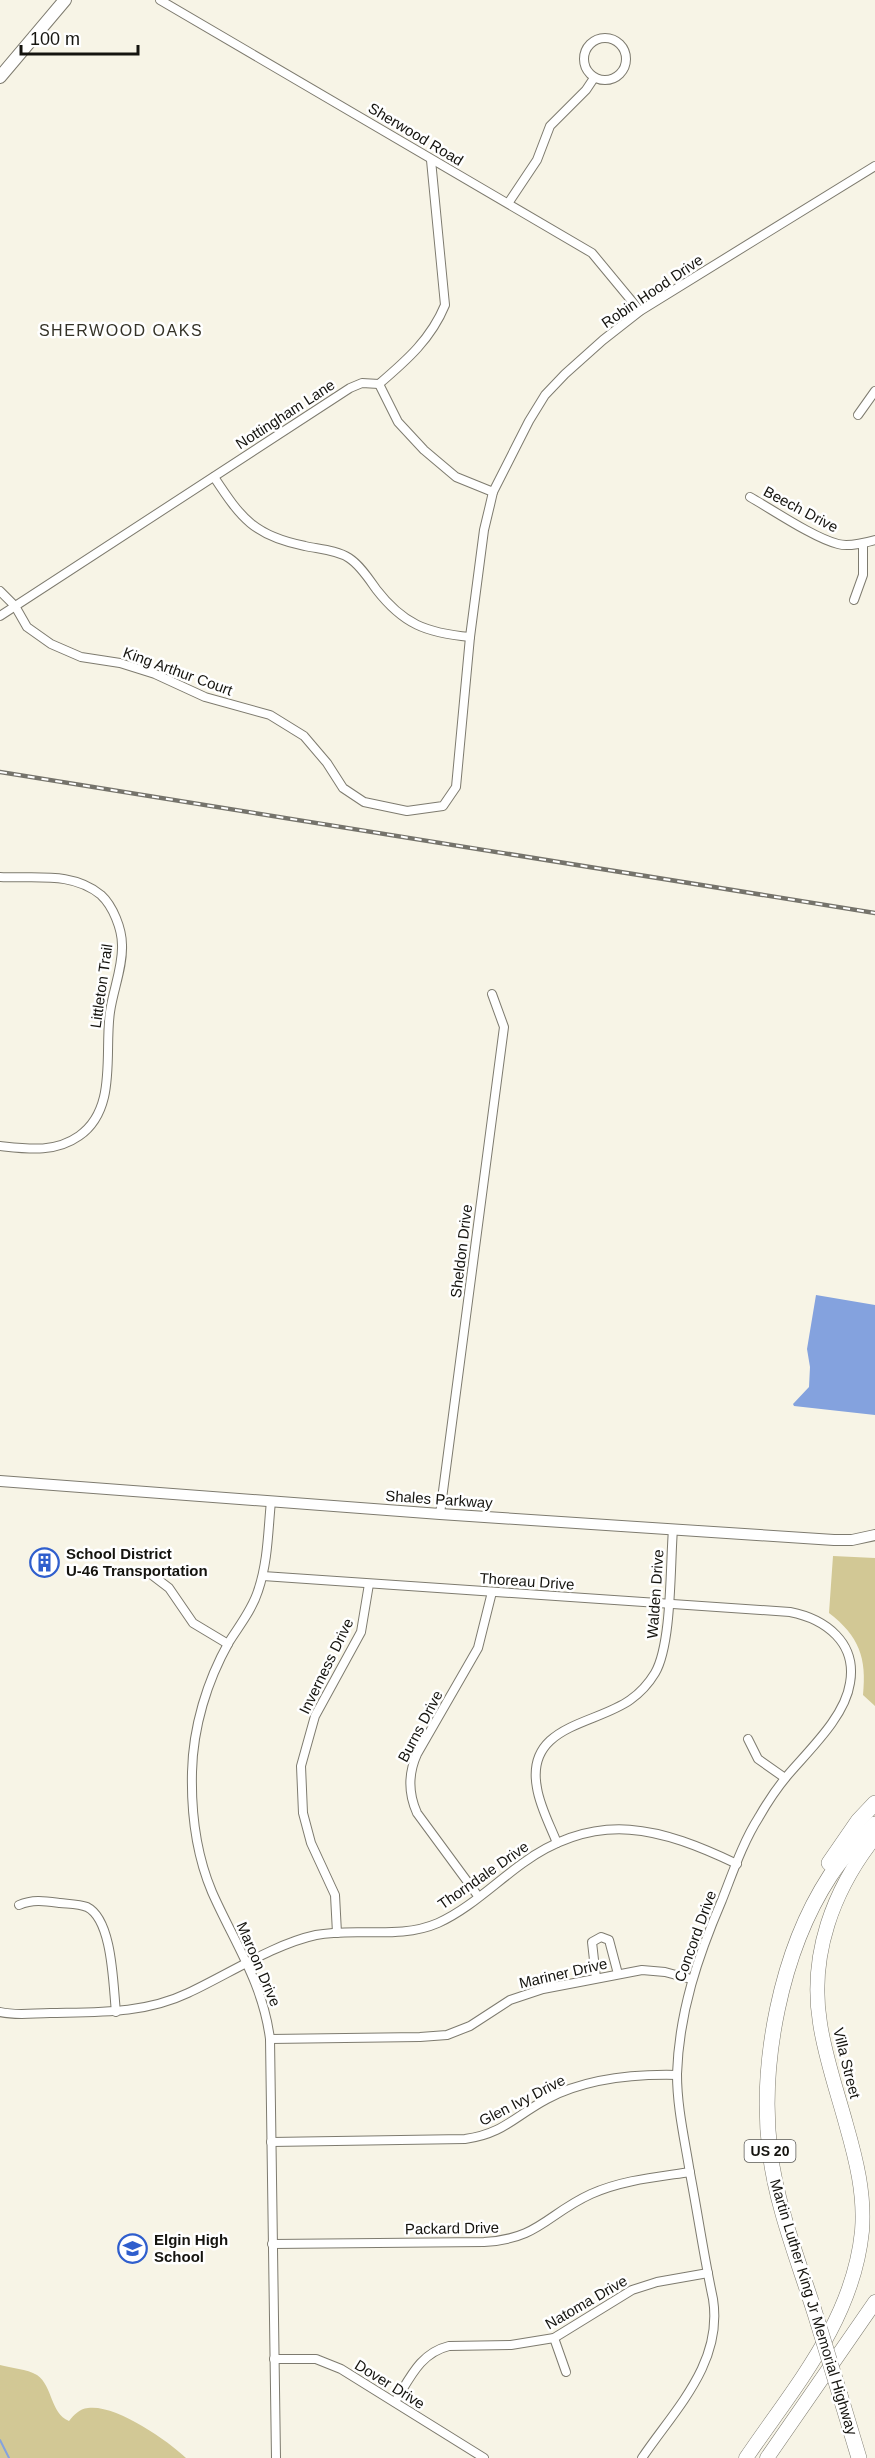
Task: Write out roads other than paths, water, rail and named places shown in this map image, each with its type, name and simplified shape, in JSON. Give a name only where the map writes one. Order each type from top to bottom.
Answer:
[{"type":"highway","points":[[805,1922],[830,1861],[858,1821],[875,1803]]},
{"type":"highway","name":"Martin Luther King Jr Memorial Highway","points":[[859,2458],[778,2192],[770,2152],[767,2107],[770,2061],[777,2015],[805,1922],[831,1875],[875,1824]]},
{"type":"main road","points":[[0,77],[65,0]]},
{"type":"main road","name":"Villa Street","points":[[746,2458],[815,2360],[848,2297],[857,2261],[862,2230],[862,2202],[857,2163],[820,2023],[816,1985],[820,1952],[832,1910],[858,1859],[875,1837]]},
{"type":"main road","points":[[766,2458],[875,2302]]},
{"type":"street","name":"Sherwood Road","points":[[160,0],[367,120],[431,160],[509,202],[592,253],[640,311]]},
{"type":"street","points":[[598,39],[612,39],[626,56],[622,70],[611,79],[594,78],[585,68],[584,53],[591,43],[598,39]]},
{"type":"street","points":[[509,202],[537,160],[550,126],[586,90],[594,78]]},
{"type":"street","points":[[431,160],[445,305],[437,324],[422,344],[411,357],[380,384],[398,422],[424,450],[456,477],[494,492]]},
{"type":"street","name":"Robin Hood Drive","points":[[443,806],[456,787],[470,638],[484,530],[494,492],[529,421],[546,395],[565,374],[603,340],[640,311],[875,166]]},
{"type":"street","name":"Nottingham Lane","points":[[0,616],[350,388],[363,383],[380,384]]},
{"type":"street","points":[[858,415],[875,391]]},
{"type":"street","points":[[214,477],[237,511],[265,534],[285,542],[349,557],[388,604],[405,619],[432,632],[470,638]]},
{"type":"street","name":"Beech Drive","points":[[750,497],[839,544],[863,544],[875,540]]},
{"type":"street","points":[[854,600],[863,575],[863,544]]},
{"type":"street","name":"King Arthur Court","points":[[0,591],[15,606],[27,627],[61,649],[81,657],[120,663],[155,674],[206,697],[270,715],[304,736],[327,763],[343,788],[364,802],[407,812],[443,806]]},
{"type":"street","name":"Littleton Trail","points":[[0,878],[60,878],[84,885],[104,898],[110,907],[121,932],[122,945],[110,1016],[105,1095],[94,1119],[80,1136],[53,1148],[38,1150],[0,1146]]},
{"type":"street","name":"Sheldon Drive","points":[[440,1514],[504,1027],[492,994]]},
{"type":"street","name":"Shales Parkway","points":[[0,1481],[440,1514],[834,1540],[852,1540],[875,1534]]},
{"type":"street","name":"Maroon Drive","points":[[271,1502],[262,1576],[250,1608],[228,1644],[212,1677],[197,1726],[192,1761],[192,1791],[196,1839],[203,1866],[212,1891],[262,1999],[270,2039],[276,2458]]},
{"type":"street","name":"Walden Drive","points":[[557,1844],[536,1786],[537,1770],[543,1750],[558,1733],[629,1701],[648,1683],[661,1662],[664,1650],[673,1529]]},
{"type":"street","points":[[152,1575],[169,1588],[193,1623],[228,1644]]},
{"type":"street","name":"Thoreau Drive","points":[[262,1576],[790,1612]]},
{"type":"street","name":"Inverness Drive","points":[[337,1933],[334,1895],[311,1843],[303,1814],[301,1766],[315,1716],[361,1632],[369,1584]]},
{"type":"street","name":"Burns Drive","points":[[478,1896],[417,1813],[413,1804],[410,1772],[417,1754],[478,1648],[492,1592]]},
{"type":"street","name":"Concord Drive","points":[[642,2458],[698,2376],[710,2352],[715,2313],[681,2125],[677,2075],[681,2029],[691,1979],[707,1933],[757,1819],[785,1778],[843,1707],[851,1682],[848,1657],[836,1634],[816,1619],[790,1612]]},
{"type":"street","points":[[748,1739],[758,1759],[785,1778]]},
{"type":"street","name":"Thorndale Drive","points":[[0,2012],[116,2012],[144,2007],[170,2000],[303,1939],[337,1933],[398,1932],[424,1928],[449,1917],[536,1854],[557,1844],[603,1831],[636,1829],[676,1838],[736,1864]]},
{"type":"street","points":[[19,1905],[39,1900],[82,1905],[100,1918],[107,1940],[116,2012]]},
{"type":"street","points":[[596,1978],[592,1942],[601,1937],[612,1944],[618,1974]]},
{"type":"street","name":"Mariner Drive","points":[[270,2039],[447,2035],[470,2026],[510,2000],[526,1993],[618,1974],[653,1970],[691,1979]]},
{"type":"street","name":"Glen Ivy Drive","points":[[271,2142],[479,2137],[504,2128],[545,2100],[569,2089],[627,2078],[677,2075]]},
{"type":"street","name":"Packard Drive","points":[[272,2244],[484,2242],[513,2239],[534,2230],[588,2195],[603,2189],[690,2172]]},
{"type":"street","name":"Natoma Drive","points":[[395,2402],[423,2358],[439,2348],[518,2344],[554,2338],[632,2290],[657,2282],[708,2273]]},
{"type":"street","points":[[554,2338],[566,2372]]},
{"type":"street","name":"Dover Drive","points":[[274,2359],[306,2359],[327,2362],[484,2458]]},
{"type":"water","points":[[816,1295],[875,1305],[875,1415],[794,1406],[793,1404],[809,1387],[810,1367],[807,1349]]},
{"type":"waterway","points":[[0,2440],[9,2458]]},
{"type":"railway","points":[[0,772],[875,913]]},
{"type":"place","name":"School District U-46 Transportation","points":[[45,1562]]},
{"type":"place","name":"Elgin High School","points":[[133,2248]]},
{"type":"district","name":"SHERWOOD OAKS","points":[[121,330]]}]
